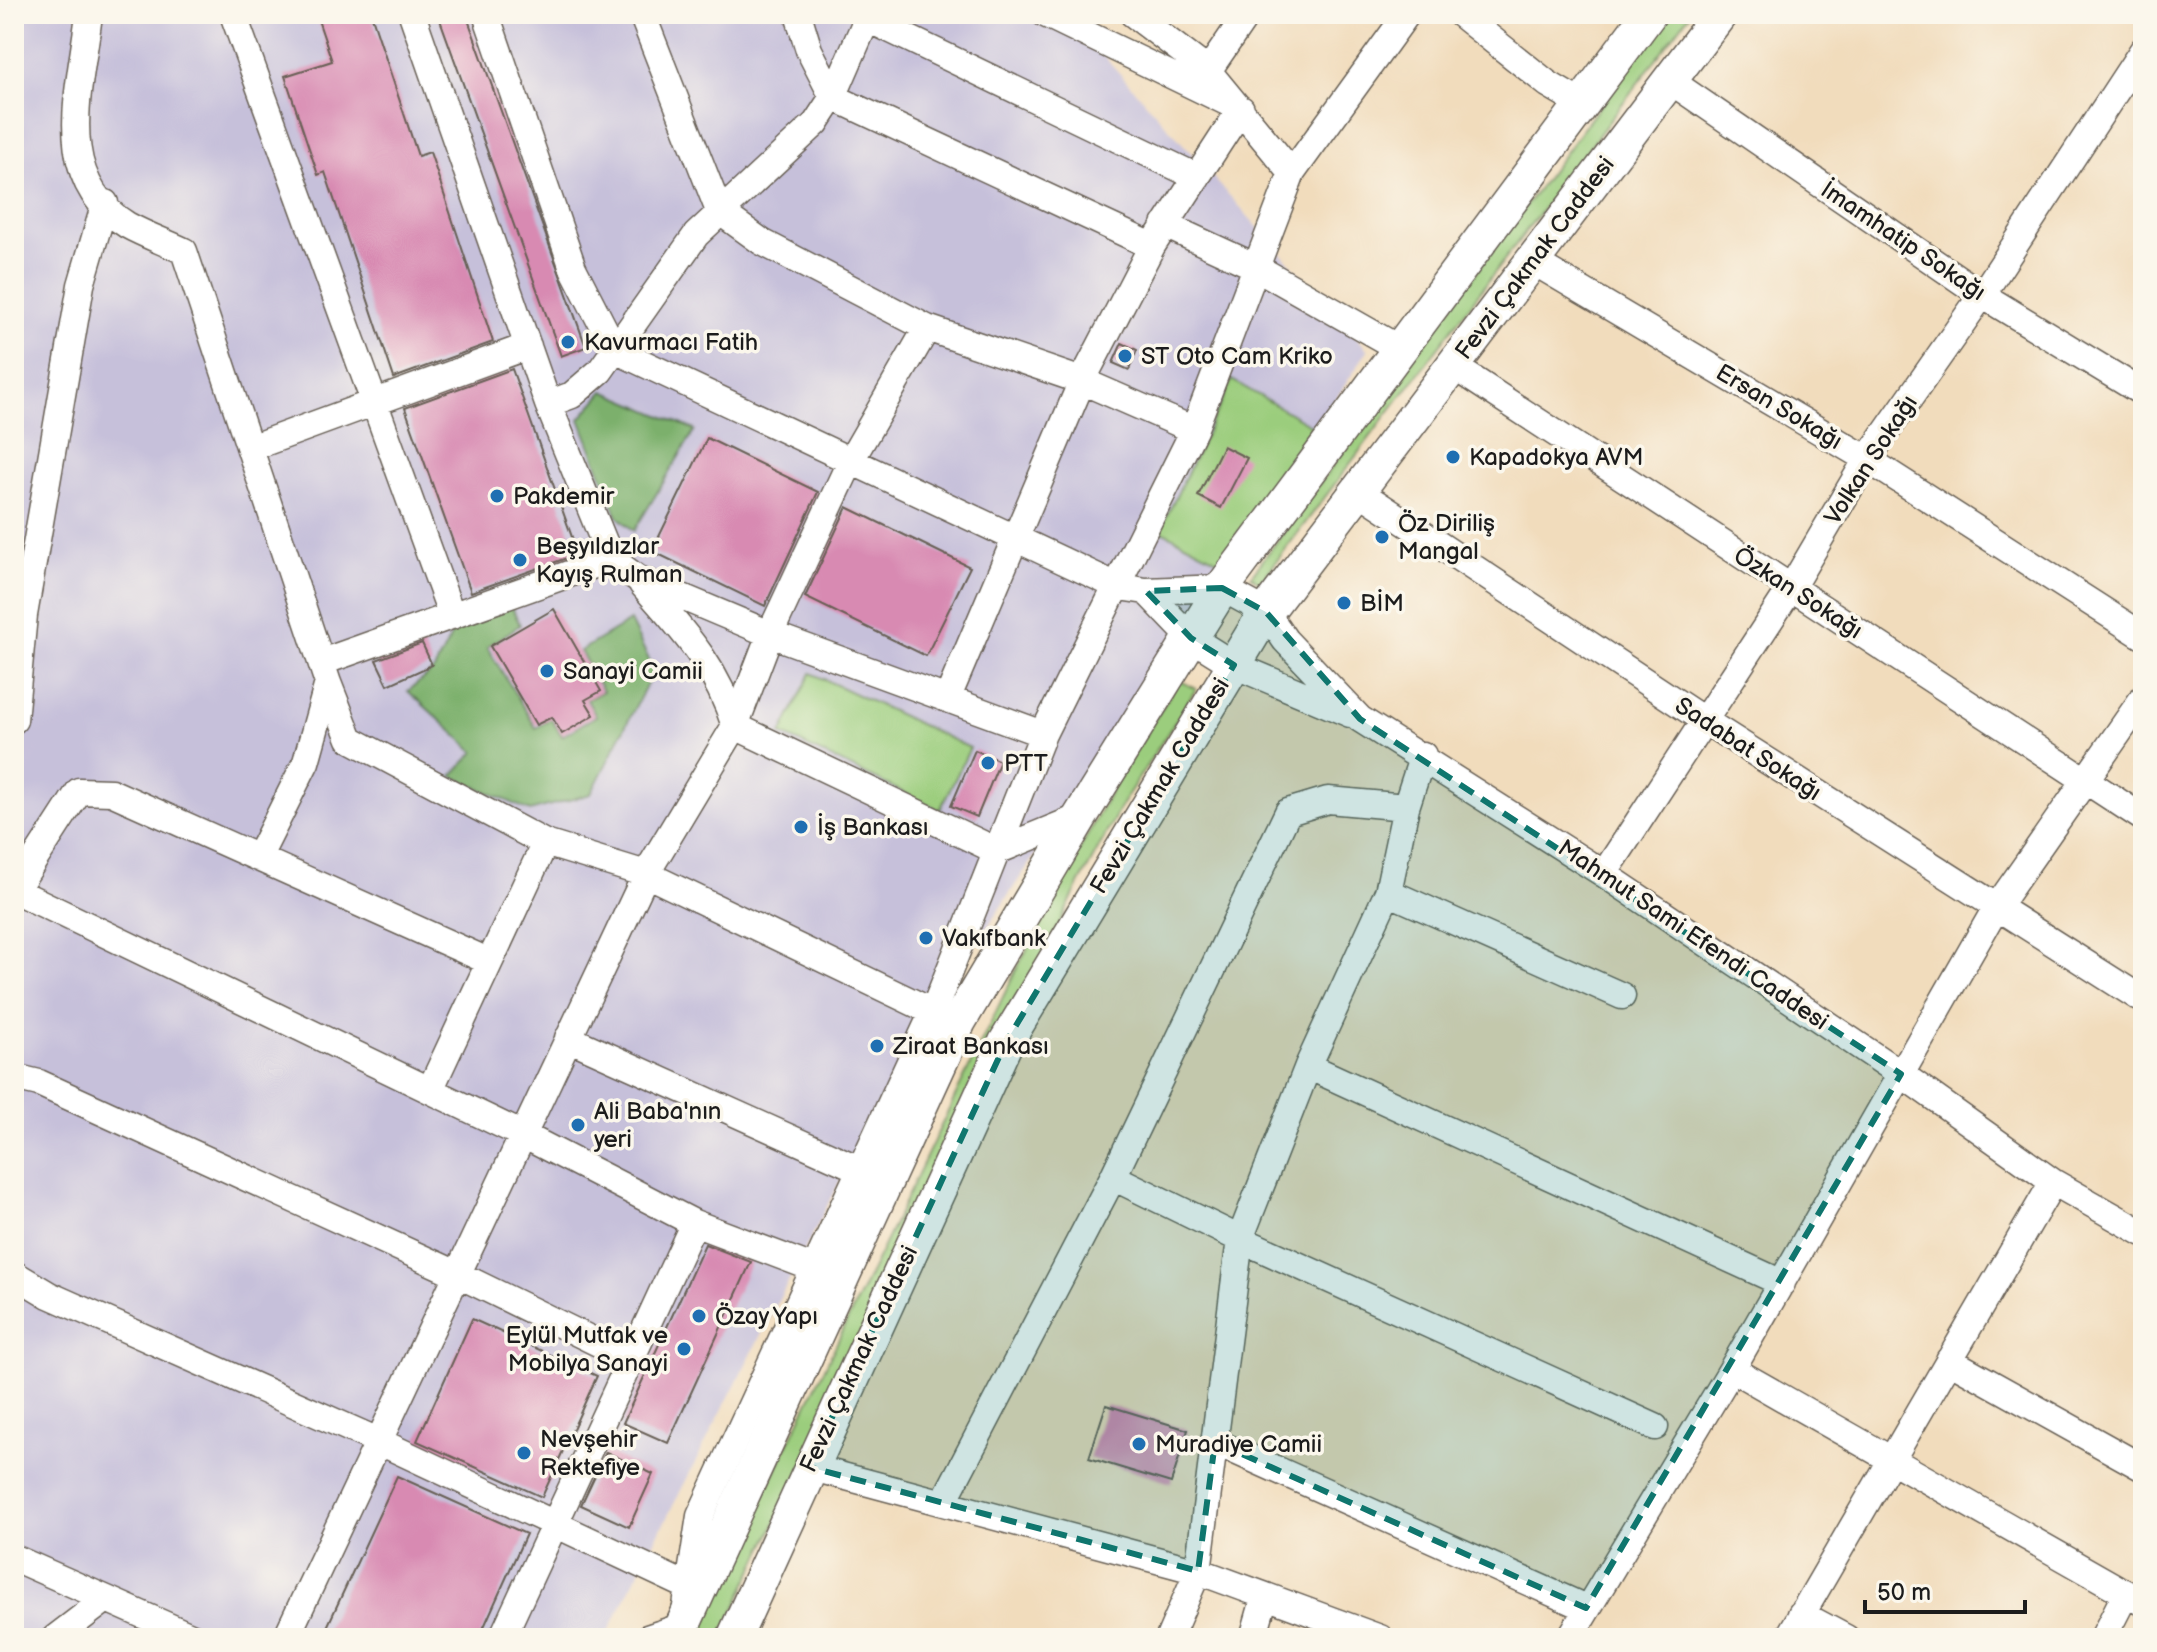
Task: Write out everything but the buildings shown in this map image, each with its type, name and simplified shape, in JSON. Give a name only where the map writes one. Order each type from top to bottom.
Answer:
[{"type":"main road","name":"Fevzi Çakmak Caddesi","points":[[680,1632],[959,1021],[1080,817],[1222,588],[1649,14]]},
{"type":"main road","name":"Fevzi Çakmak Caddesi","points":[[734,1638],[809,1467],[1006,1042],[1266,612],[1720,14]]},
{"type":"street","points":[[91,14],[74,134],[85,184],[125,224],[184,251],[325,673],[350,739],[545,843],[646,874],[933,1012]]},
{"type":"street","points":[[233,14],[452,616]]},
{"type":"street","points":[[412,14],[548,404],[611,559],[637,578],[704,656],[725,693],[735,726],[997,851],[1080,817]]},
{"type":"street","points":[[486,14],[573,268],[615,350],[1119,587],[1146,591],[1222,588],[1266,612]]},
{"type":"street","points":[[642,14],[719,211],[762,242],[927,328],[1082,381],[1194,430]]},
{"type":"street","points":[[798,14],[809,50],[833,97],[1158,235],[1254,266],[1400,349]]},
{"type":"street","points":[[1045,14],[1241,109]]},
{"type":"street","points":[[1133,14],[1208,71],[1292,173]]},
{"type":"street","points":[[1208,71],[1247,14]]},
{"type":"street","points":[[647,1638],[680,1632],[700,1516],[933,1012],[1043,734],[1119,587],[1194,430],[1292,173],[1407,14]]},
{"type":"street","points":[[1460,14],[1548,84],[1582,104]]},
{"type":"street","points":[[548,404],[572,395],[600,371],[696,235],[816,123],[833,97],[868,16],[1197,177]]},
{"type":"street","name":"Volkan Sokağı","points":[[1604,874],[1791,588],[1867,459],[1982,295],[2143,50]]},
{"type":"street","name":"İmamhatip Sokağı","points":[[1669,80],[1982,295],[2142,390]]},
{"type":"street","points":[[948,697],[1082,381],[1158,235],[1241,109]]},
{"type":"street","points":[[14,720],[24,615],[81,285],[105,203]]},
{"type":"street","name":"Ersan Sokağı","points":[[1534,262],[1867,459],[2143,636]]},
{"type":"street","points":[[286,1638],[646,874],[735,726],[770,634],[851,460],[927,328]]},
{"type":"street","points":[[250,448],[528,346]]},
{"type":"street","name":"Özkan Sokağı","points":[[1453,366],[2143,818]]},
{"type":"street","name":"Sadabat Sokağı","points":[[1358,491],[1705,721],[2143,1000]]},
{"type":"street","points":[[325,673],[452,616],[611,559]]},
{"type":"street","points":[[637,578],[770,634],[1043,734]]},
{"type":"street","points":[[1146,591],[1191,638],[1234,665],[1360,719]]},
{"type":"street","name":"Mahmut Sami Efendi Caddesi","points":[[1266,612],[1285,640],[1360,719],[1423,755],[1604,874],[1901,1074],[2053,1182],[2143,1233]]},
{"type":"street","points":[[258,858],[306,762],[325,673]]},
{"type":"street","points":[[1570,1638],[1732,1369],[1996,908],[2143,698]]},
{"type":"street","points":[[1169,1638],[1198,1571],[1240,1239],[1308,1066],[1388,892],[1406,807],[1423,755]]},
{"type":"street","points":[[488,961],[111,792],[79,791],[14,890],[523,1135],[694,1223],[813,1268]]},
{"type":"street","points":[[943,1503],[1113,1177],[1288,812],[1328,800],[1406,807]]},
{"type":"street","points":[[430,1090],[545,843]]},
{"type":"street","points":[[1388,892],[1622,996]]},
{"type":"street","points":[[568,1038],[859,1169]]},
{"type":"street","points":[[1308,1066],[1782,1283]]},
{"type":"street","points":[[14,1077],[39,1083],[457,1274],[631,1359]]},
{"type":"street","points":[[1113,1177],[1240,1239],[1655,1427]]},
{"type":"street","points":[[1788,1638],[2053,1182]]},
{"type":"street","points":[[502,1638],[694,1223]]},
{"type":"street","points":[[14,1274],[49,1295],[378,1441],[689,1587]]},
{"type":"street","points":[[1949,1360],[2143,1468]]},
{"type":"street","points":[[1732,1369],[2135,1598],[2103,1638]]},
{"type":"street","points":[[1215,1442],[1586,1608]]},
{"type":"street","points":[[809,1467],[1198,1571],[1380,1638]]},
{"type":"street","points":[[14,1558],[195,1638]]},
{"type":"street","points":[[1253,1638],[1265,1596]]},
{"type":"street","points":[[55,1638],[106,1599]]},
{"type":"street","points":[[1801,1614],[1846,1638]]},
{"type":"highlighted area","points":[[1222,588],[1266,612],[1360,719],[1901,1074],[1586,1608],[1215,1442],[1198,1571],[809,1467],[1006,1042],[1234,665],[1191,638],[1146,591]]},
{"type":"shaded area","points":[[14,14],[1047,14],[1077,26],[1368,350],[911,1043],[605,1638],[14,1638]]},
{"type":"green space","points":[[1668,14],[1690,14],[1260,583],[1251,576]]},
{"type":"green space","points":[[1232,380],[1312,426],[1219,561],[1160,530]]},
{"type":"green space","points":[[604,391],[695,430],[634,531],[618,517],[580,419]]},
{"type":"green space","points":[[509,601],[520,625],[487,647],[536,728],[551,719],[562,736],[596,716],[587,700],[603,691],[580,651],[630,621],[654,670],[591,794],[530,811],[452,776],[475,752],[408,691],[434,670],[459,620]]},
{"type":"green space","points":[[811,673],[970,748],[940,810],[781,734]]},
{"type":"green space","points":[[1179,680],[1196,689],[1122,804],[1072,898],[721,1638],[695,1638],[1015,972],[1109,794]]},
{"type":"place","name":"Kavurmacı Fatih","points":[[568,342]]},
{"type":"place","name":"ST Oto Cam Kriko","points":[[1125,356]]},
{"type":"place","name":"Kapadokya AVM","points":[[1453,457]]},
{"type":"place","name":"Pakdemir","points":[[497,496]]},
{"type":"place","name":"Öz Diriliş Mangal","points":[[1382,537]]},
{"type":"place","name":"Beşyıldızlar Kayış Rulman","points":[[520,560]]},
{"type":"place","name":"BİM","points":[[1344,603]]},
{"type":"place","name":"Sanayi Camii","points":[[547,671]]},
{"type":"place","name":"PTT","points":[[988,763]]},
{"type":"place","name":"İş Bankası","points":[[801,827]]},
{"type":"place","name":"Vakıfbank","points":[[926,938]]},
{"type":"place","name":"Ziraat Bankası","points":[[877,1046]]},
{"type":"place","name":"Ali Baba'nın yeri","points":[[578,1125]]},
{"type":"place","name":"Özay Yapı","points":[[699,1316]]},
{"type":"place","name":"Eylül Mutfak ve Mobilya Sanayi","points":[[684,1349]]},
{"type":"place","name":"Muradiye Camii","points":[[1139,1444]]},
{"type":"place","name":"Nevşehir Rektefiye","points":[[524,1453]]}]
